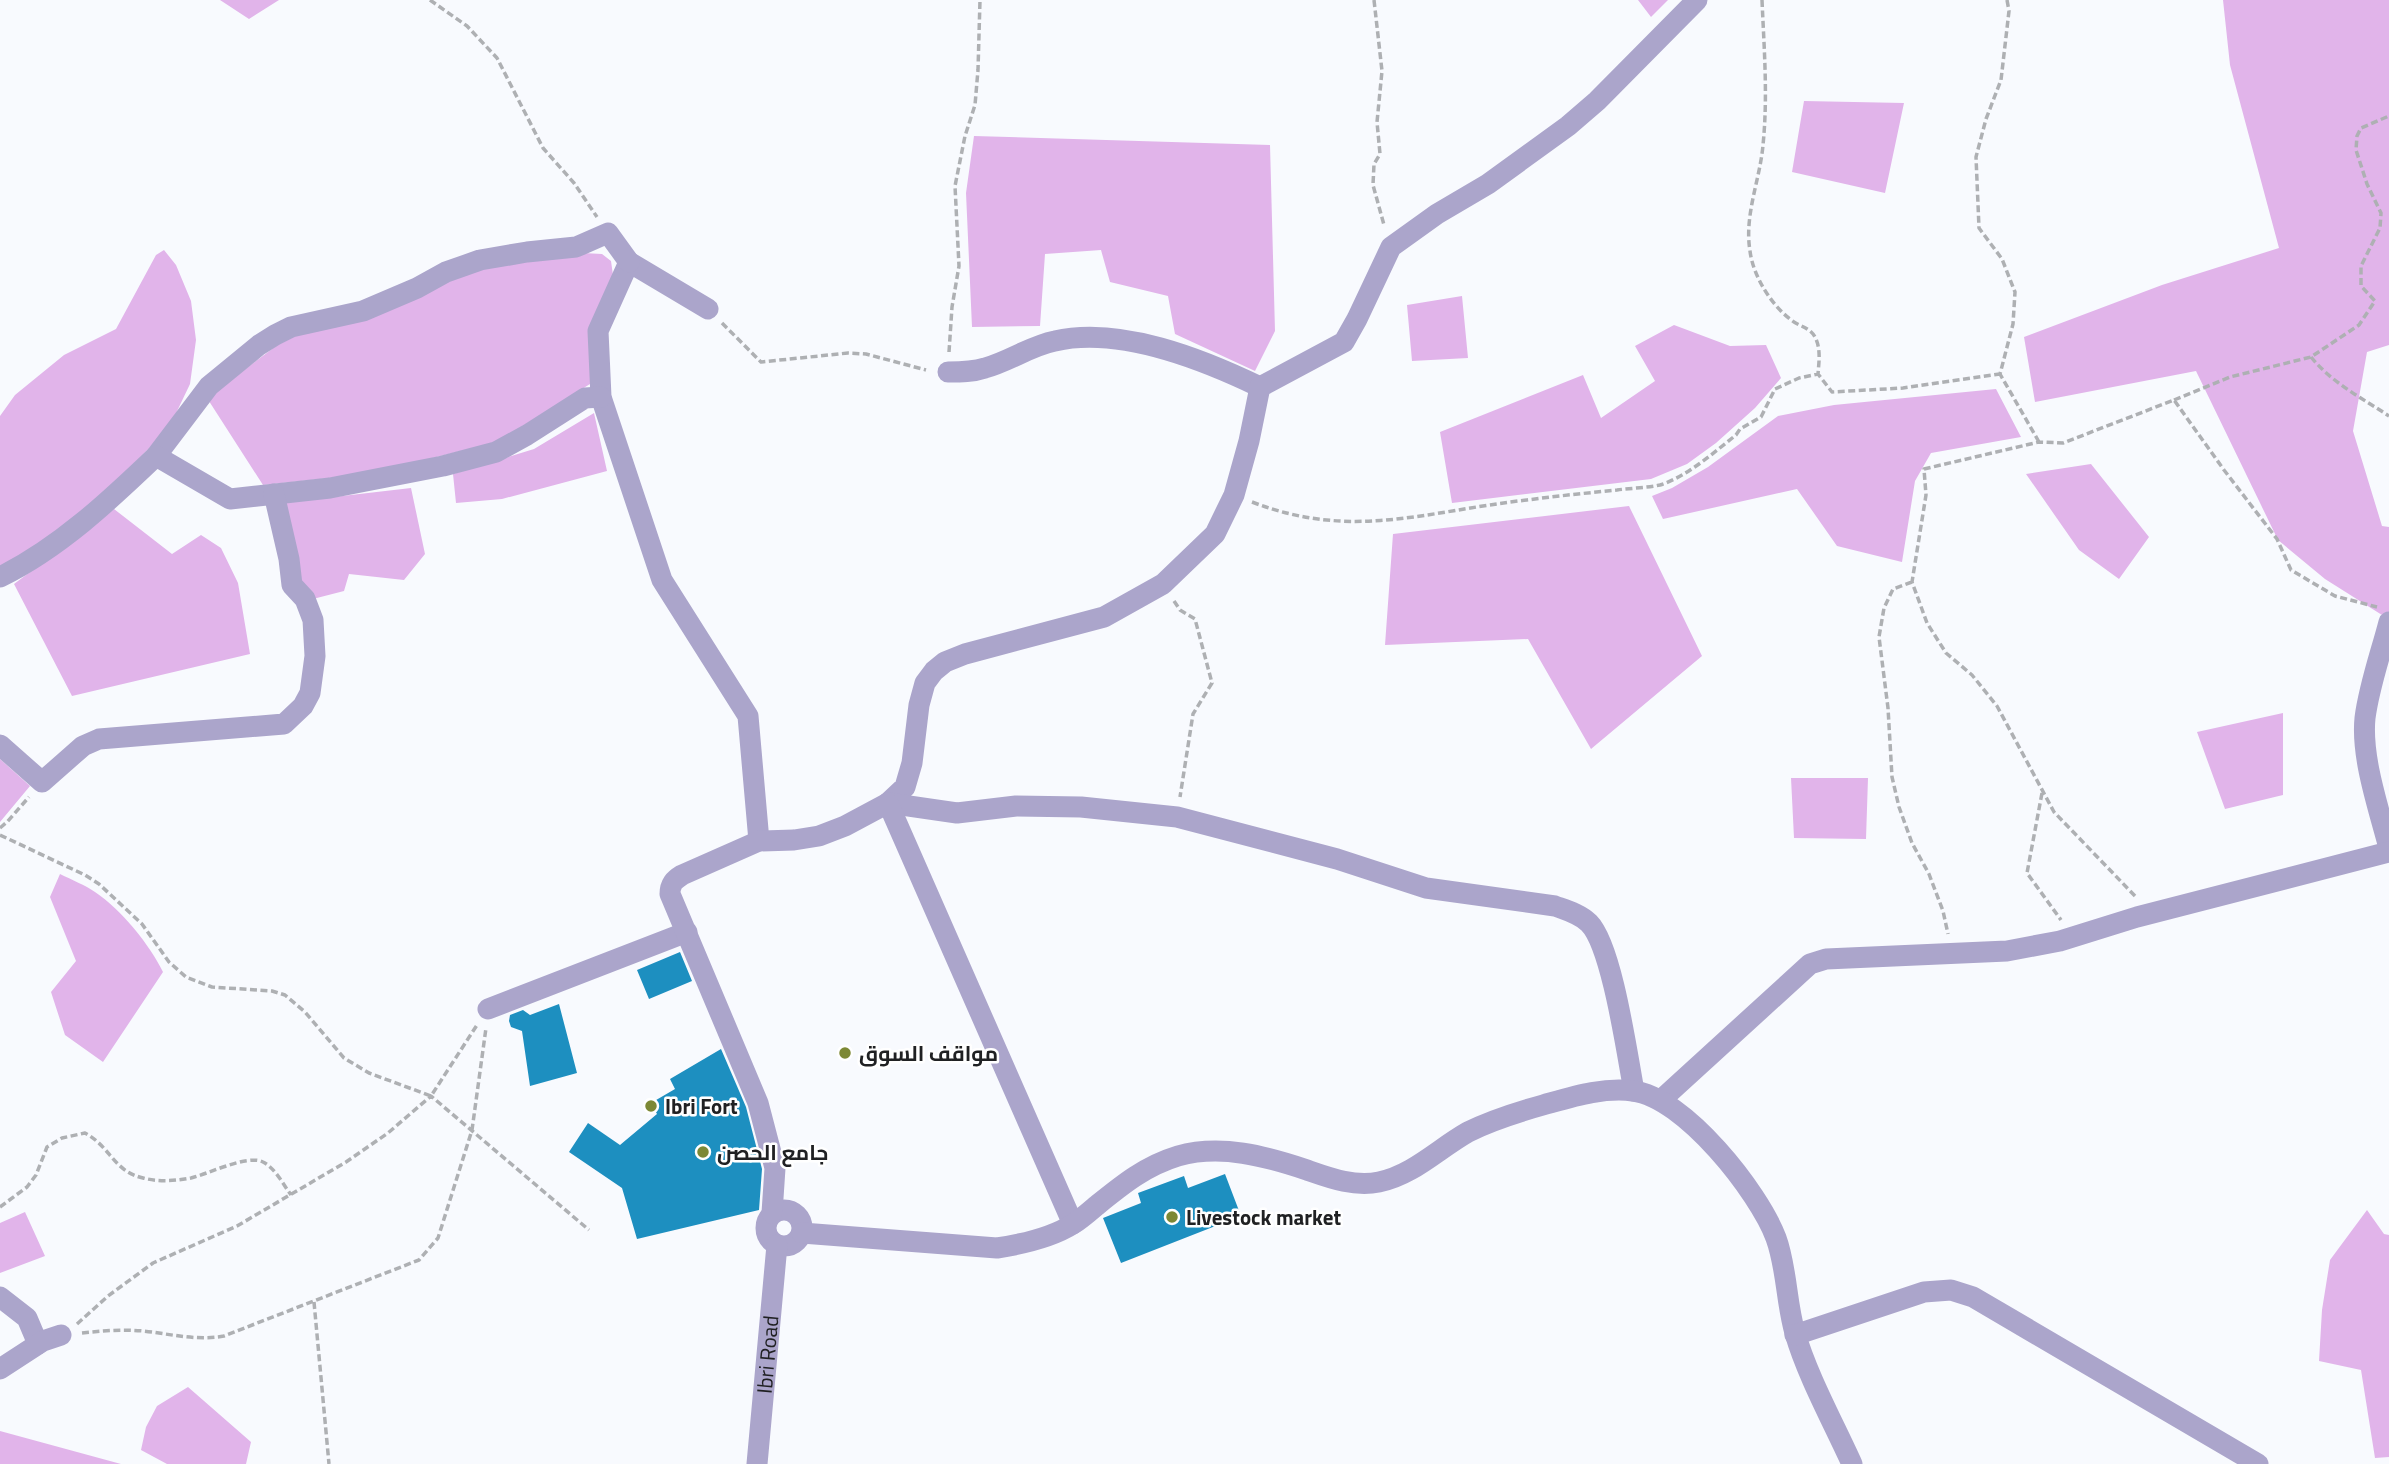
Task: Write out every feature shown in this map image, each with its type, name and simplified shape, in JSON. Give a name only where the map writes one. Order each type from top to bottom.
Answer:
[{"type":"street","points":[[1260,387],[1344,342],[1391,247],[1437,214],[1499,177],[1568,125],[1597,101],[1697,0]]},
{"type":"street","points":[[0,577],[79,525],[156,456],[209,386],[258,345],[291,327],[362,311],[417,288],[446,272],[480,260],[527,251],[576,247],[608,233],[629,262],[708,309]]},
{"type":"street","points":[[629,262],[598,331],[601,397],[662,580],[748,716],[760,841]]},
{"type":"street","points":[[948,372],[984,369],[1056,340],[1099,338],[1163,349],[1224,370],[1260,387]]},
{"type":"street","points":[[783,1213],[799,1218],[802,1233],[789,1246],[776,1245],[766,1234],[765,1227],[783,1213],[787,1189],[775,1168],[758,1103],[670,894],[674,880],[760,841],[819,836],[845,826],[888,803],[905,787],[912,763],[919,705],[925,683],[939,666],[965,654],[1104,617],[1163,584],[1215,534],[1234,495],[1250,441],[1260,387]]},
{"type":"street","points":[[156,456],[230,499],[330,488],[496,452],[585,398],[601,397]]},
{"type":"street","points":[[0,745],[41,782],[83,746],[99,738],[284,724],[303,706],[310,693],[315,656],[313,620],[305,599],[292,585],[289,559],[274,494]]},
{"type":"street","points":[[1661,1100],[1810,964],[1826,959],[2007,951],[2073,937],[2152,913],[2389,850],[2370,769],[2365,734],[2367,710],[2388,616]]},
{"type":"street","points":[[888,803],[957,813],[1016,806],[1081,807],[1177,817],[1337,859],[1426,888],[1555,906],[1588,922],[1603,947],[1634,1091]]},
{"type":"street","points":[[888,803],[1073,1224]]},
{"type":"street","points":[[488,1009],[687,932]]},
{"type":"street","points":[[802,1233],[998,1248],[1029,1242],[1073,1224],[1135,1175],[1181,1155],[1238,1152],[1272,1158],[1341,1181],[1377,1183],[1396,1177],[1468,1133],[1505,1116],[1594,1093],[1634,1091],[1661,1100],[1718,1150],[1745,1182],[1762,1209],[1776,1239],[1795,1335],[1852,1464]]},
{"type":"street","name":"Ibri Road","points":[[757,1464],[776,1245]]},
{"type":"street","points":[[1795,1335],[1924,1292],[1951,1290],[1973,1297],[2259,1464]]},
{"type":"street","points":[[0,1297],[27,1318],[38,1344]]},
{"type":"street","points":[[0,1369],[38,1344],[61,1335]]},
{"type":"path","points":[[430,0],[467,26],[496,58],[543,148],[574,183],[608,233]]},
{"type":"path","points":[[708,309],[761,362],[848,353],[866,354],[929,370],[948,372],[952,307],[959,266],[956,186],[965,136],[975,105],[980,0]]},
{"type":"path","points":[[1374,0],[1382,85],[1377,122],[1380,154],[1374,164],[1373,185],[1391,247]]},
{"type":"path","points":[[1762,0],[1765,118],[1763,149],[1749,220],[1749,250],[1755,274],[1770,297],[1786,315],[1807,328],[1814,337],[1820,351],[1818,374],[1832,392],[1903,388],[2000,374]]},
{"type":"path","points":[[2007,0],[2009,11],[2001,80],[1986,119],[1976,157],[1979,228],[2001,259],[2015,292],[2013,324],[2000,374],[2039,442]]},
{"type":"path","points":[[2152,913],[2054,812],[1997,706],[1972,675],[1946,653],[1927,623],[1912,582],[1926,495],[1924,469],[2039,442],[2063,443],[2230,377],[2311,357],[2359,325],[2375,301],[2361,286],[2361,266],[2381,228],[2381,213],[2356,150],[2357,136],[2361,128],[2389,116]]},
{"type":"path","points":[[2311,357],[2322,370],[2389,416]]},
{"type":"path","points":[[1234,495],[1282,514],[1323,521],[1362,523],[1417,518],[1522,500],[1659,485],[1683,474],[1736,435],[1740,429],[1761,417],[1775,389],[1799,377],[1818,374]]},
{"type":"path","points":[[2174,400],[2277,539],[2291,570],[2335,596],[2388,616]]},
{"type":"path","points":[[1912,582],[1893,589],[1884,608],[1879,637],[1888,708],[1889,750],[1899,807],[1943,911],[1952,954]]},
{"type":"path","points":[[1163,584],[1180,610],[1195,619],[1212,683],[1193,714],[1177,817]]},
{"type":"path","points":[[0,828],[41,782]]},
{"type":"path","points":[[2042,791],[2027,873],[2073,937]]},
{"type":"path","points":[[0,835],[99,884],[142,924],[169,962],[186,977],[212,987],[272,991],[285,995],[305,1012],[344,1058],[369,1073],[431,1096],[589,1230]]},
{"type":"path","points":[[61,1335],[153,1263],[237,1226],[388,1133],[431,1096],[488,1009]]},
{"type":"path","points":[[61,1335],[115,1330],[210,1339],[224,1336],[410,1265],[426,1254],[438,1238],[472,1130],[488,1009]]},
{"type":"path","points":[[0,1207],[27,1187],[36,1175],[47,1147],[62,1138],[85,1133],[103,1145],[118,1167],[141,1178],[176,1180],[248,1160],[261,1161],[273,1171],[291,1195]]},
{"type":"path","points":[[314,1302],[329,1464]]},
{"type":"shaded area","points":[[220,0],[279,0],[249,19]]},
{"type":"shaded area","points":[[1638,0],[1668,0],[1651,17]]},
{"type":"shaded area","points":[[2223,0],[2389,0],[2389,345],[2367,352],[2353,431],[2382,526],[2389,527],[2389,644],[2382,615],[2325,579],[2278,540],[2196,371],[2035,402],[2024,337],[2162,285],[2279,248],[2230,65]]},
{"type":"shaded area","points":[[1804,101],[1904,103],[1885,193],[1792,172]]},
{"type":"shaded area","points":[[974,136],[1270,145],[1275,331],[1255,371],[1175,334],[1168,296],[1110,282],[1101,250],[1045,254],[1040,326],[972,327],[966,193]]},
{"type":"shaded area","points":[[164,250],[176,265],[191,301],[196,340],[190,384],[169,428],[105,493],[36,547],[0,566],[0,416],[15,395],[64,355],[116,329],[156,255]]},
{"type":"shaded area","points":[[583,253],[602,254],[611,261],[613,275],[591,359],[590,384],[497,442],[368,474],[263,485],[207,398],[284,340],[480,268]]},
{"type":"shaded area","points":[[1462,296],[1468,358],[1412,361],[1407,305]]},
{"type":"shaded area","points":[[1674,325],[1730,346],[1766,345],[1781,378],[1755,408],[1716,443],[1687,464],[1651,479],[1452,503],[1440,432],[1583,375],[1601,418],[1655,381],[1635,346]]},
{"type":"shaded area","points":[[1996,389],[2021,437],[1931,453],[1915,481],[1902,562],[1837,546],[1797,489],[1663,519],[1652,496],[1708,467],[1778,416],[1834,405]]},
{"type":"shaded area","points":[[594,413],[607,471],[502,499],[456,503],[453,474],[534,449]]},
{"type":"shaded area","points":[[2091,464],[2149,537],[2119,579],[2079,550],[2026,474]]},
{"type":"shaded area","points":[[411,488],[425,554],[404,580],[349,574],[344,591],[309,600],[301,581],[282,503]]},
{"type":"shaded area","points":[[1629,506],[1702,656],[1591,749],[1528,639],[1385,645],[1393,534]]},
{"type":"shaded area","points":[[114,509],[172,554],[201,535],[221,548],[238,583],[250,654],[72,696],[14,584]]},
{"type":"shaded area","points":[[2283,713],[2283,795],[2225,809],[2197,732]]},
{"type":"shaded area","points":[[0,759],[30,786],[0,822]]},
{"type":"shaded area","points":[[1791,778],[1868,778],[1866,839],[1794,838]]},
{"type":"shaded area","points":[[60,874],[91,889],[115,908],[143,939],[163,972],[103,1062],[65,1035],[51,992],[76,961],[50,897]]},
{"type":"shaded area","points":[[2367,1210],[2384,1234],[2389,1235],[2389,1457],[2375,1458],[2361,1370],[2319,1361],[2322,1310],[2330,1260]]},
{"type":"shaded area","points":[[25,1212],[45,1256],[0,1273],[0,1223]]},
{"type":"shaded area","points":[[188,1387],[251,1442],[246,1464],[167,1464],[141,1450],[146,1427],[157,1406]]},
{"type":"shaded area","points":[[0,1431],[121,1464],[0,1464]]},
{"type":"building","points":[[680,952],[692,981],[649,999],[637,970]]},
{"type":"building","points":[[559,1004],[577,1073],[530,1086],[522,1031],[511,1027],[510,1015],[523,1010],[530,1015]]},
{"type":"building","points":[[721,1049],[746,1107],[762,1169],[759,1210],[637,1239],[622,1188],[569,1152],[588,1123],[620,1145],[657,1114],[651,1103],[675,1089],[670,1079]]},
{"type":"building","name":"Livestock market","points":[[1225,1174],[1241,1216],[1121,1263],[1103,1218],[1141,1203],[1138,1193],[1184,1176],[1188,1188]]},
{"type":"place","name":"مواقف السوق","points":[[845,1053]]},
{"type":"place","name":"Ibri Fort","points":[[651,1106]]},
{"type":"place","name":"جامع الحصن","points":[[703,1152]]},
{"type":"place","name":"Livestock market","points":[[1172,1217]]}]
